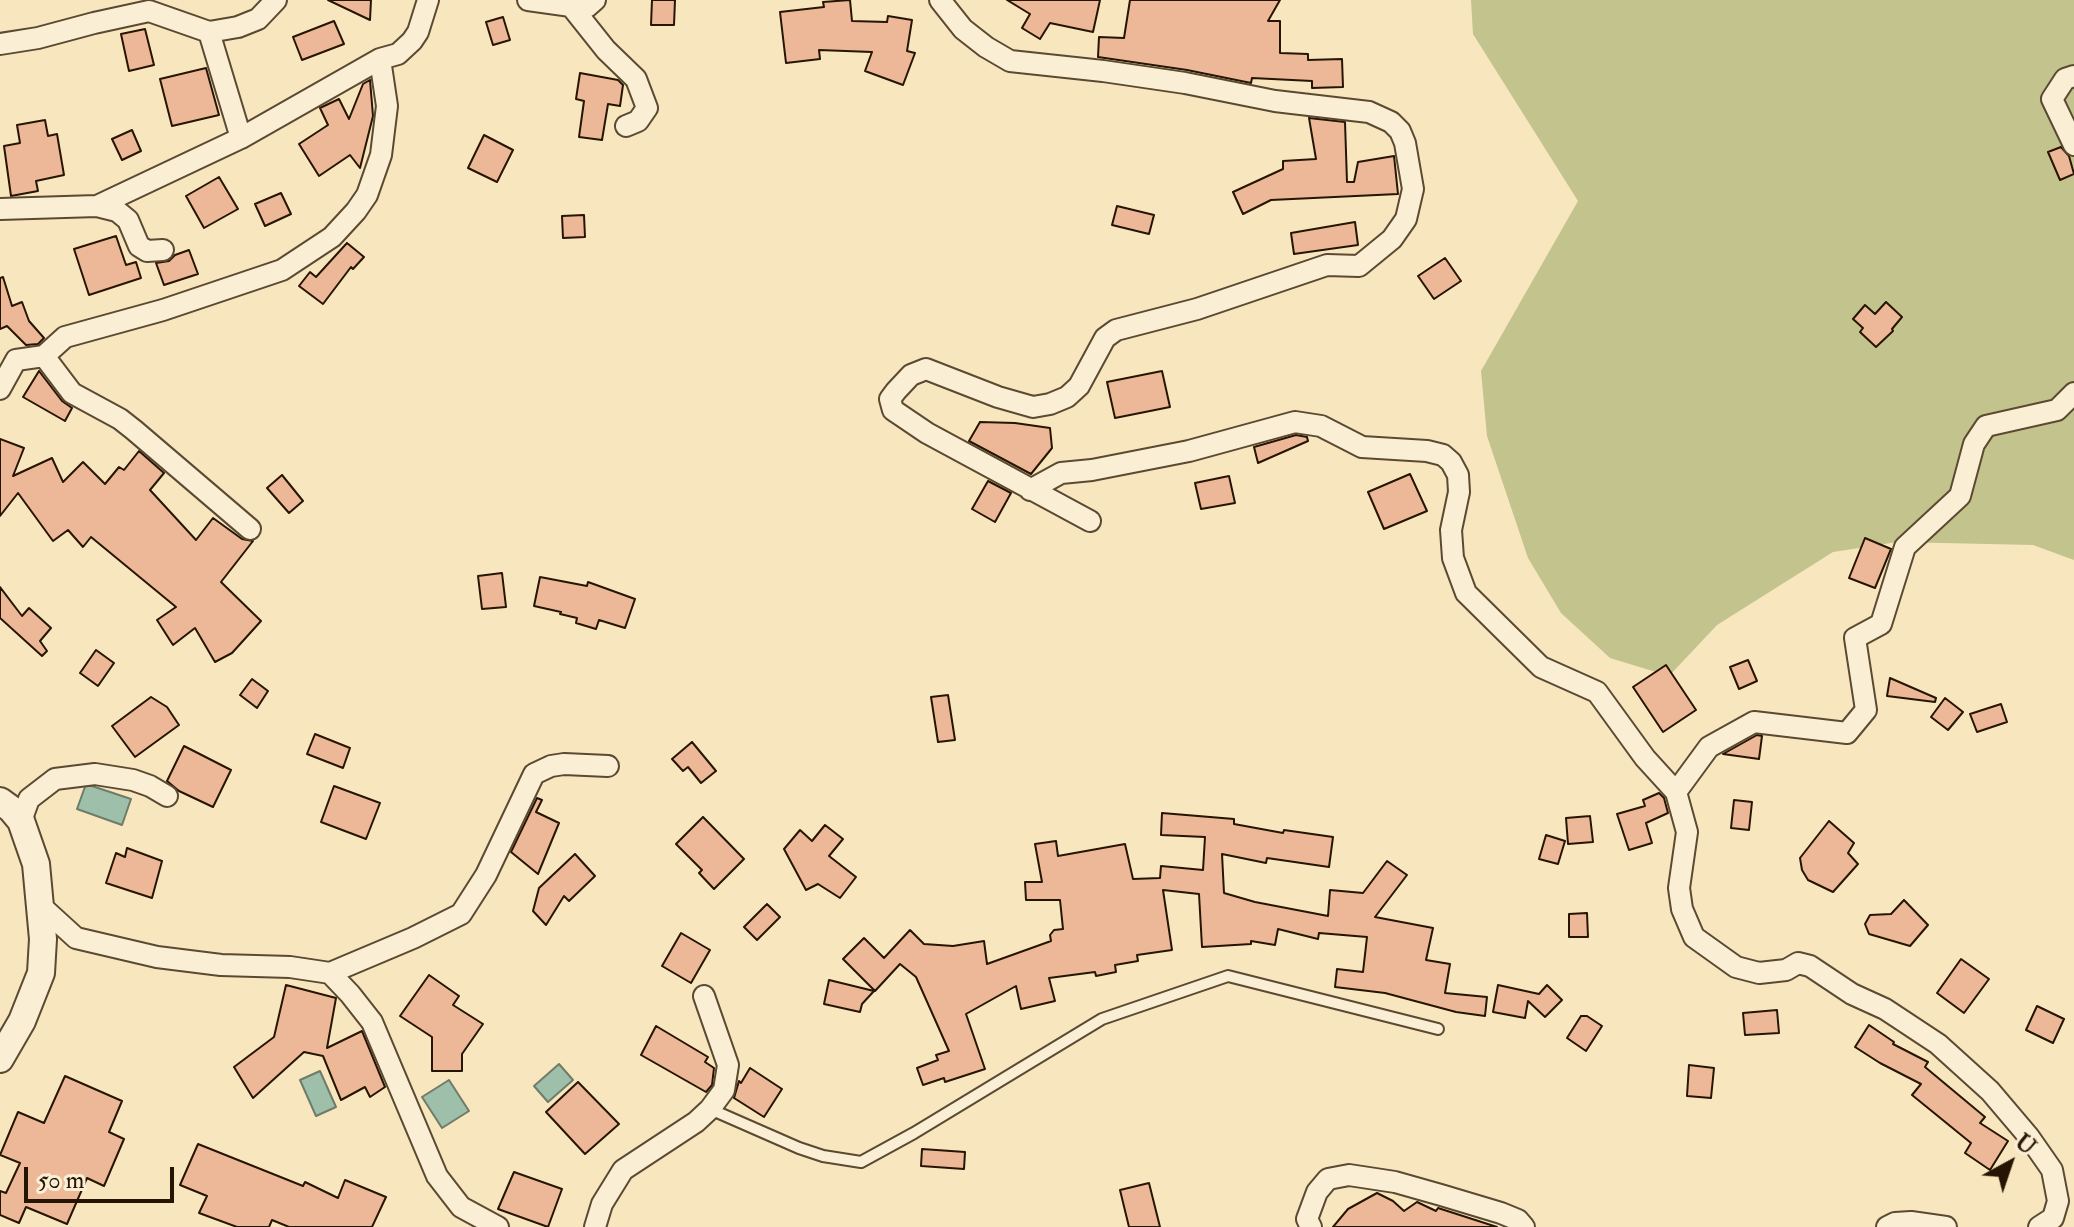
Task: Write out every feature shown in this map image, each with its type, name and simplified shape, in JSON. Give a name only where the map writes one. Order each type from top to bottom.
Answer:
[{"type":"street","points":[[0,44],[149,11],[209,32],[238,27],[258,19],[276,0]]},
{"type":"street","points":[[97,206],[241,138],[380,59],[398,54],[418,32],[428,0]]},
{"type":"street","points":[[528,0],[587,7],[595,0]]},
{"type":"street","points":[[940,0],[963,29],[1010,61],[1171,81],[1275,101],[1369,112],[1391,122],[1400,131],[1405,143],[1413,189],[1406,219],[1392,239],[1359,266],[1327,265],[1197,309],[1116,330],[1105,338],[1079,386],[1067,397],[1050,404],[1033,407],[926,369],[911,375],[890,399],[893,410],[927,433],[1090,521]]},
{"type":"street","points":[[571,6],[606,50],[636,79],[647,108],[638,121],[626,126]]},
{"type":"street","points":[[209,32],[241,138]]},
{"type":"street","points":[[0,389],[8,356],[44,356],[65,337],[163,310],[282,270],[332,237],[367,195],[381,155],[387,106],[380,59]]},
{"type":"street","points":[[2074,76],[2065,79],[2052,99],[2074,145]]},
{"type":"street","points":[[0,209],[97,206],[117,211],[128,220],[139,246],[147,251],[163,250]]},
{"type":"street","points":[[44,356],[72,393],[134,430],[250,529]]},
{"type":"street","points":[[1676,792],[1709,747],[1754,722],[1847,733],[1866,710],[1855,638],[1881,624],[1905,547],[1960,496],[1974,444],[1986,426],[2057,410],[2074,393]]},
{"type":"street","points":[[1030,490],[1061,473],[1189,451],[1295,422],[1321,426],[1362,447],[1427,451],[1443,455],[1458,475],[1459,492],[1451,530],[1457,574],[1466,593],[1541,667],[1597,692],[1645,758],[1676,792],[1687,832],[1679,888],[1682,909],[1694,937],[1736,967],[1759,973],[1786,970],[1798,963],[1810,966],[1938,1044],[1990,1091],[2052,1170],[2058,1201],[2053,1218],[2039,1227]]},
{"type":"street","points":[[42,907],[76,938],[157,957],[330,973],[461,914],[486,875],[534,774],[564,764],[608,766]]},
{"type":"street","points":[[21,821],[29,799],[55,779],[95,774],[133,780],[167,796]]},
{"type":"street","points":[[0,801],[21,821],[36,864],[42,907],[41,973],[22,1021],[0,1059]]},
{"type":"street","points":[[330,973],[372,1022],[437,1176],[461,1207],[498,1227]]},
{"type":"street","points":[[595,1227],[602,1204],[623,1170],[696,1122],[724,1090],[728,1065],[704,996]]},
{"type":"street","points":[[1311,1227],[1307,1219],[1317,1192],[1328,1179],[1349,1175],[1395,1182],[1441,1195],[1501,1213],[1518,1220],[1524,1227]]},
{"type":"street","points":[[1887,1227],[1911,1222],[1946,1227]]},
{"type":"lane","points":[[710,1109],[799,1148],[823,1156],[861,1162],[1102,1019],[1228,976],[1438,1029]]},
{"type":"green space","points":[[1471,0],[2074,0],[2074,560],[2033,545],[1897,542],[1833,552],[1717,625],[1669,676],[1610,658],[1561,613],[1528,558],[1487,436],[1481,371],[1578,201],[1473,34]]},
{"type":"shaded area","points":[[86,784],[131,799],[122,825],[77,809]]},
{"type":"shaded area","points":[[559,1064],[573,1080],[548,1102],[534,1086]]},
{"type":"shaded area","points":[[320,1071],[336,1107],[316,1116],[300,1080]]},
{"type":"shaded area","points":[[449,1080],[469,1111],[442,1128],[422,1097]]},
{"type":"building","points":[[328,0],[371,0],[370,20]]},
{"type":"building","points":[[652,0],[675,0],[674,25],[651,25]]},
{"type":"building","points":[[850,0],[852,21],[887,22],[888,16],[912,20],[907,51],[915,53],[903,85],[865,71],[872,52],[819,50],[820,59],[786,63],[780,12],[824,7],[823,2]]},
{"type":"building","points":[[1007,0],[1100,0],[1093,32],[1050,23],[1040,39],[1022,28],[1030,14]]},
{"type":"building","points":[[1130,0],[1280,0],[1268,21],[1280,21],[1280,53],[1308,54],[1308,60],[1342,59],[1343,87],[1312,88],[1312,81],[1252,78],[1251,83],[1098,57],[1099,37],[1124,38]]},
{"type":"building","points":[[503,17],[510,40],[493,45],[486,22]]},
{"type":"building","points":[[334,21],[344,44],[302,60],[293,37]]},
{"type":"building","points":[[145,29],[154,65],[129,71],[121,34]]},
{"type":"building","points":[[206,68],[219,115],[172,126],[160,79]]},
{"type":"building","points":[[580,73],[618,80],[623,85],[620,106],[608,104],[602,140],[579,137],[584,101],[576,99]]},
{"type":"building","points":[[370,80],[373,116],[360,168],[350,155],[319,176],[299,144],[328,125],[322,107],[339,99],[349,119],[363,84]]},
{"type":"building","points":[[1309,118],[1345,122],[1347,182],[1354,182],[1358,162],[1394,156],[1398,194],[1271,200],[1243,214],[1233,192],[1283,169],[1283,161],[1316,159]]},
{"type":"building","points":[[45,120],[48,136],[57,134],[64,175],[36,181],[38,191],[11,196],[4,146],[20,143],[17,125]]},
{"type":"building","points":[[132,130],[141,151],[122,160],[112,139]]},
{"type":"building","points":[[484,135],[513,150],[497,182],[468,168]]},
{"type":"building","points":[[2061,147],[2069,156],[2074,174],[2060,180],[2048,152]]},
{"type":"building","points":[[219,177],[238,209],[204,228],[186,196]]},
{"type":"building","points":[[281,193],[291,214],[265,226],[255,204]]},
{"type":"building","points":[[1117,206],[1154,215],[1149,234],[1112,225]]},
{"type":"building","points":[[584,215],[585,237],[563,238],[562,216]]},
{"type":"building","points":[[1355,222],[1358,245],[1294,254],[1291,233]]},
{"type":"building","points":[[116,236],[126,265],[136,262],[141,278],[89,295],[74,249]]},
{"type":"building","points":[[347,243],[364,257],[353,269],[351,267],[323,304],[299,286],[310,272],[316,277]]},
{"type":"building","points":[[189,250],[198,274],[164,285],[156,263],[169,261]]},
{"type":"building","points":[[1445,258],[1461,281],[1434,299],[1418,276]]},
{"type":"building","points":[[3,277],[12,306],[22,302],[29,321],[44,338],[38,344],[26,345],[7,326],[0,329],[0,278]]},
{"type":"building","points":[[1886,302],[1902,317],[1876,347],[1860,332],[1863,328],[1853,319],[1865,305],[1875,314]]},
{"type":"building","points":[[39,371],[62,401],[72,408],[65,421],[23,397]]},
{"type":"building","points":[[1162,371],[1170,407],[1115,418],[1107,382]]},
{"type":"building","points":[[980,422],[1050,428],[1052,448],[1031,474],[969,441]]},
{"type":"building","points":[[1296,435],[1307,437],[1308,441],[1258,463],[1254,447]]},
{"type":"building","points":[[0,439],[24,448],[13,476],[52,458],[63,482],[83,462],[105,484],[119,467],[124,470],[139,451],[164,473],[150,490],[196,540],[213,518],[242,539],[253,541],[221,582],[261,621],[232,653],[215,662],[195,628],[173,645],[157,620],[176,607],[91,537],[83,547],[68,530],[53,541],[18,493],[0,516]]},
{"type":"building","points":[[1410,474],[1427,511],[1384,529],[1368,492]]},
{"type":"building","points":[[282,475],[303,501],[289,513],[267,488]]},
{"type":"building","points":[[1229,476],[1235,503],[1201,509],[1195,483]]},
{"type":"building","points":[[988,481],[1011,493],[995,522],[972,509]]},
{"type":"building","points":[[1865,538],[1891,549],[1875,588],[1849,578]]},
{"type":"building","points":[[502,573],[506,607],[482,609],[478,576]]},
{"type":"building","points":[[540,577],[587,586],[588,582],[635,599],[625,628],[599,620],[596,629],[576,623],[577,618],[561,612],[534,606]]},
{"type":"building","points":[[0,587],[22,616],[29,608],[51,628],[40,641],[47,651],[42,656],[0,618]]},
{"type":"building","points":[[96,650],[114,663],[98,686],[80,673]]},
{"type":"building","points":[[1748,660],[1757,681],[1739,689],[1730,667]]},
{"type":"building","points":[[1666,665],[1696,710],[1663,732],[1633,687]]},
{"type":"building","points":[[1890,678],[1936,698],[1935,702],[1887,696]]},
{"type":"building","points":[[252,679],[268,691],[257,708],[240,695]]},
{"type":"building","points":[[948,695],[955,740],[938,742],[931,697]]},
{"type":"building","points":[[151,697],[167,707],[179,725],[135,757],[112,726]]},
{"type":"building","points":[[1945,698],[1963,712],[1948,730],[1931,717]]},
{"type":"building","points":[[2001,704],[2007,722],[1977,732],[1970,714]]},
{"type":"building","points":[[315,734],[350,748],[343,768],[307,754]]},
{"type":"building","points":[[1757,735],[1762,736],[1759,759],[1723,754]]},
{"type":"building","points":[[692,742],[716,771],[701,783],[688,767],[683,771],[672,759]]},
{"type":"building","points":[[184,746],[231,770],[213,807],[179,791],[167,781]]},
{"type":"building","points":[[334,786],[380,803],[366,839],[321,822]]},
{"type":"building","points":[[1659,793],[1664,798],[1668,813],[1646,823],[1652,843],[1629,850],[1617,814],[1645,806],[1643,800]]},
{"type":"building","points":[[537,798],[542,800],[536,812],[559,823],[538,874],[511,852]]},
{"type":"building","points":[[1734,800],[1752,802],[1749,830],[1731,828]]},
{"type":"building","points":[[1162,813],[1234,819],[1234,824],[1283,833],[1284,830],[1333,837],[1329,867],[1267,858],[1266,863],[1222,854],[1224,893],[1255,902],[1328,916],[1330,890],[1363,893],[1387,861],[1407,875],[1375,917],[1433,928],[1426,960],[1450,964],[1445,993],[1487,997],[1485,1016],[1456,1012],[1385,993],[1335,987],[1337,969],[1363,972],[1367,937],[1319,933],[1318,939],[1278,929],[1275,945],[1251,941],[1251,944],[1202,947],[1199,894],[1163,890],[1172,950],[1137,955],[1138,961],[1115,965],[1116,972],[1049,978],[1055,1001],[1021,1009],[1016,986],[966,1014],[985,1069],[945,1082],[944,1078],[923,1085],[917,1068],[938,1060],[936,1055],[949,1051],[916,977],[900,964],[875,991],[843,959],[864,938],[884,958],[910,930],[924,944],[953,946],[984,941],[987,964],[1051,941],[1050,935],[1054,930],[1063,929],[1060,900],[1026,900],[1025,882],[1042,882],[1035,844],[1056,841],[1058,856],[1125,844],[1133,879],[1160,878],[1161,866],[1203,870],[1205,837],[1161,835]]},
{"type":"building","points":[[1590,816],[1593,842],[1568,844],[1566,818]]},
{"type":"building","points":[[703,817],[744,859],[714,889],[699,873],[702,870],[676,844]]},
{"type":"building","points":[[1829,821],[1854,843],[1848,853],[1858,864],[1833,892],[1808,880],[1800,858]]},
{"type":"building","points":[[825,825],[843,839],[829,856],[856,877],[840,898],[818,884],[806,890],[784,849],[800,830],[812,841]]},
{"type":"building","points":[[1546,835],[1565,841],[1558,864],[1539,859]]},
{"type":"building","points":[[127,848],[162,861],[152,898],[106,883],[116,853],[125,857]]},
{"type":"building","points":[[575,854],[595,876],[569,901],[564,896],[546,925],[533,911],[539,888]]},
{"type":"building","points":[[1904,900],[1928,925],[1910,946],[1869,934],[1865,924],[1870,915],[1891,914]]},
{"type":"building","points":[[767,904],[780,917],[757,940],[744,927]]},
{"type":"building","points":[[1587,913],[1588,937],[1569,937],[1569,914]]},
{"type":"building","points":[[681,933],[710,950],[691,983],[662,966]]},
{"type":"building","points":[[1961,959],[1989,979],[1964,1013],[1937,993]]},
{"type":"building","points":[[429,975],[459,996],[453,1005],[483,1024],[462,1054],[462,1071],[432,1071],[432,1037],[400,1016]]},
{"type":"building","points":[[829,980],[874,991],[862,1004],[860,1012],[824,1004]]},
{"type":"building","points":[[286,985],[336,998],[327,1048],[362,1031],[385,1087],[370,1097],[365,1087],[341,1100],[323,1056],[304,1052],[253,1098],[234,1067],[274,1037]]},
{"type":"building","points":[[1498,985],[1539,994],[1547,985],[1562,1000],[1545,1017],[1528,1001],[1525,1018],[1493,1012]]},
{"type":"building","points":[[2037,1006],[2064,1019],[2053,1043],[2026,1030]]},
{"type":"building","points":[[1777,1010],[1779,1033],[1745,1035],[1743,1013]]},
{"type":"building","points":[[1581,1016],[1587,1016],[1602,1026],[1586,1051],[1567,1038]]},
{"type":"building","points":[[1869,1025],[1893,1044],[1928,1062],[1925,1067],[1985,1117],[1980,1123],[2008,1141],[1990,1170],[1965,1153],[1971,1143],[1912,1095],[1921,1084],[1855,1047]]},
{"type":"building","points":[[656,1026],[708,1057],[705,1062],[714,1068],[712,1085],[706,1092],[641,1055]]},
{"type":"building","points":[[1689,1065],[1714,1068],[1711,1098],[1687,1096]]},
{"type":"building","points":[[750,1068],[782,1089],[764,1117],[734,1098],[739,1081],[741,1083]]},
{"type":"building","points":[[65,1076],[122,1101],[109,1132],[124,1139],[104,1186],[87,1178],[67,1224],[26,1207],[19,1223],[0,1215],[0,1191],[6,1193],[20,1163],[0,1155],[18,1112],[44,1123]]},
{"type":"building","points":[[578,1082],[619,1124],[585,1154],[546,1112]]},
{"type":"building","points":[[198,1144],[303,1186],[305,1182],[338,1198],[345,1180],[386,1197],[372,1227],[289,1227],[272,1220],[269,1227],[237,1227],[199,1213],[207,1196],[180,1185]]},
{"type":"building","points":[[922,1149],[965,1152],[964,1169],[921,1166]]},
{"type":"building","points":[[514,1172],[562,1189],[548,1227],[498,1209]]},
{"type":"building","points":[[1149,1183],[1160,1227],[1129,1227],[1120,1190]]},
{"type":"building","points":[[1377,1193],[1404,1211],[1417,1202],[1436,1211],[1438,1208],[1497,1227],[1333,1227],[1348,1209]]}]
